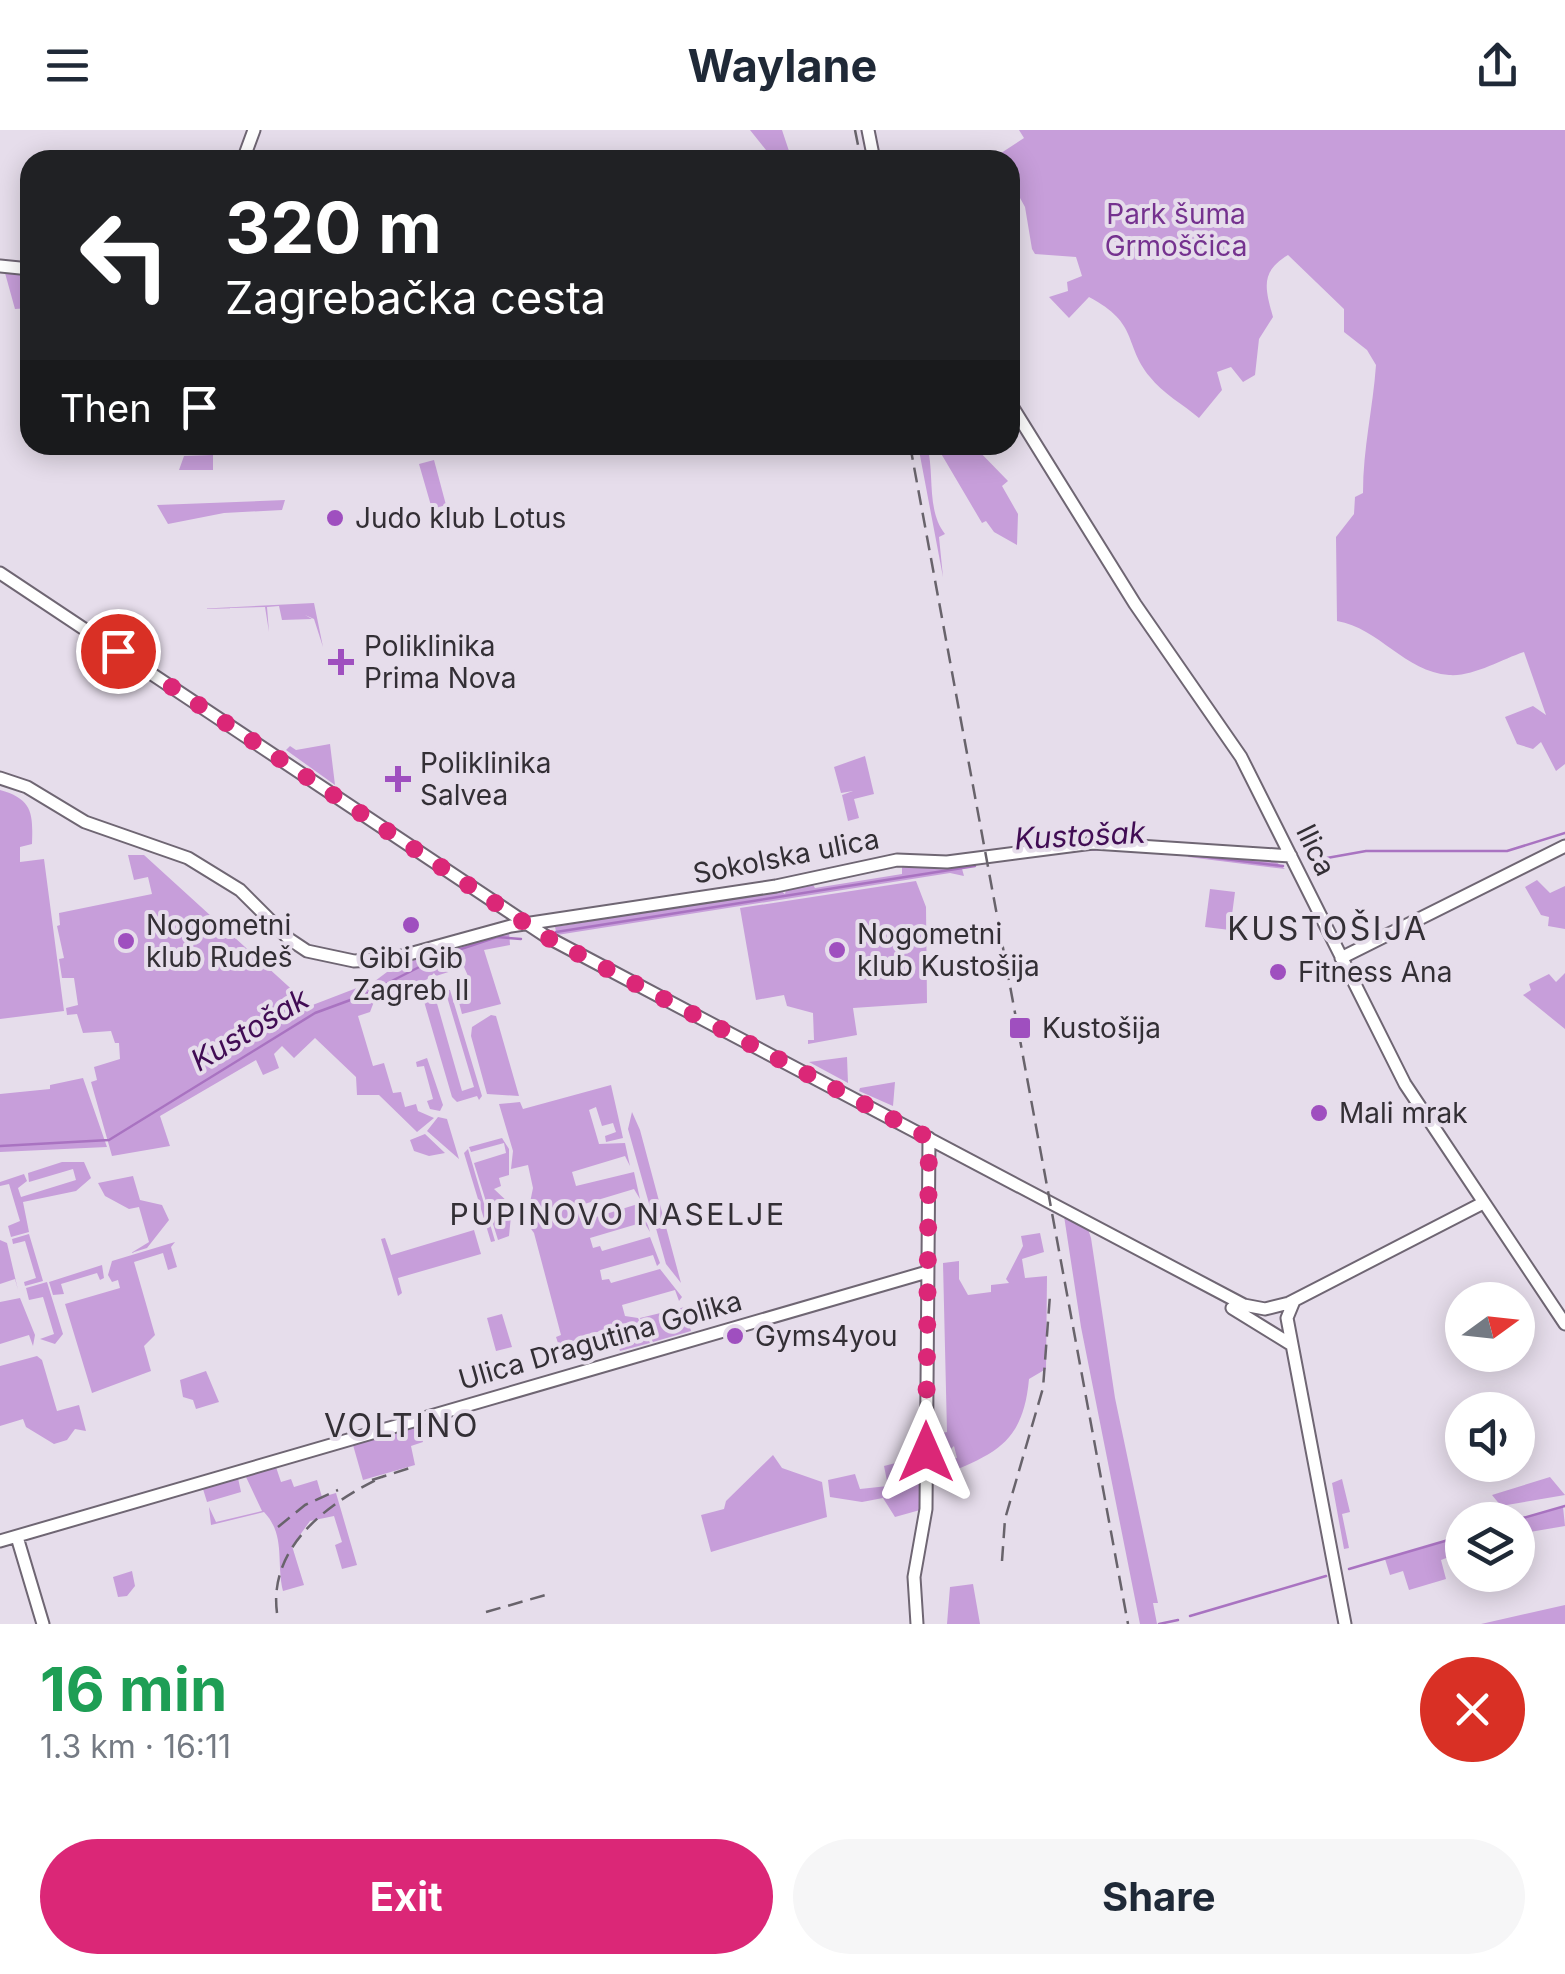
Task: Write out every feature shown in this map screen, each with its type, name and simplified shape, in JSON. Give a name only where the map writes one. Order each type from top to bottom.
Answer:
[{"type":"street","name":"Ilica","points":[[1020,420],[1135,604],[1236,748],[1405,1084],[1565,1324]]},
{"type":"street","points":[[0,574],[552,940],[1249,1307],[1272,1308],[1294,1301],[1483,1203]]},
{"type":"street","name":"Sokolska ulica","points":[[0,778],[26,787],[85,822],[188,858],[240,890],[289,940],[326,957],[383,961],[487,931],[776,886],[896,860],[947,862],[1078,844],[1137,843],[1292,856]]},
{"type":"street","points":[[1342,958],[1565,846]]},
{"type":"street","points":[[917,1624],[914,1577],[926,1509],[929,1138]]},
{"type":"street","name":"Ulica Dragutina Golika","points":[[0,1542],[927,1272]]},
{"type":"street","points":[[1183,1275],[1294,1347]]},
{"type":"street","points":[[1294,1301],[1287,1310],[1345,1624]]},
{"type":"street","points":[[1258,1322],[1275,1321],[1272,1308]]},
{"type":"street","points":[[16,1537],[44,1624]]},
{"type":"green space","points":[[750,130],[782,130],[789,150],[766,150]]},
{"type":"green space","name":"Park šuma Grmoščica","points":[[1019,130],[1565,130],[1565,764],[1556,771],[1541,742],[1533,749],[1517,744],[1505,717],[1533,706],[1546,715],[1524,652],[1477,670],[1449,675],[1419,666],[1366,632],[1337,621],[1336,537],[1354,514],[1355,497],[1363,493],[1376,365],[1367,350],[1344,332],[1344,309],[1288,255],[1279,261],[1267,282],[1273,317],[1259,339],[1255,375],[1243,382],[1231,367],[1217,372],[1222,390],[1199,418],[1150,377],[1124,325],[1105,307],[1089,297],[1069,318],[1049,297],[1068,291],[1067,282],[1082,276],[1076,257],[1035,254],[1032,249],[1020,198],[1020,150],[1006,150],[1024,138]]},
{"type":"green space","points":[[5,273],[20,275],[20,309],[15,309]]},
{"type":"green space","points":[[213,455],[213,470],[179,470],[184,456]]},
{"type":"green space","points":[[920,455],[929,455],[935,514],[945,534],[939,537],[943,577]]},
{"type":"green space","points":[[942,455],[983,455],[1008,481],[1002,486],[1018,514],[1017,545],[994,532],[986,521],[982,523]]},
{"type":"green space","points":[[434,460],[446,505],[432,509],[419,464]]},
{"type":"green space","points":[[285,500],[282,510],[224,513],[168,524],[157,505]]},
{"type":"green space","points":[[314,603],[323,647],[314,619],[305,615],[312,619],[282,620],[279,606],[267,607],[269,632],[265,607],[196,609]]},
{"type":"green space","points":[[330,744],[335,785],[286,750],[290,746],[296,750]]},
{"type":"green space","points":[[865,756],[874,794],[854,799],[859,818],[848,821],[842,795],[853,791],[841,793],[834,767]]},
{"type":"green space","points":[[0,790],[25,803],[31,816],[32,844],[20,847],[20,862],[44,859],[64,1011],[0,1019]]},
{"type":"green space","points":[[1189,850],[1275,861],[1285,869],[1188,857]]},
{"type":"green space","points":[[128,855],[144,855],[310,1006],[375,981],[399,963],[509,931],[510,945],[484,950],[501,1004],[462,1014],[455,987],[468,976],[464,967],[436,976],[434,973],[428,979],[375,999],[370,1012],[358,1016],[373,1066],[384,1063],[393,1093],[401,1092],[405,1107],[416,1104],[418,1111],[434,1118],[417,1132],[379,1095],[357,1095],[356,1077],[315,1038],[294,1058],[282,1046],[274,1054],[279,1068],[263,1075],[256,1060],[160,1116],[170,1146],[112,1156],[91,1082],[97,1080],[94,1067],[120,1059],[119,1043],[115,1043],[111,1031],[83,1033],[77,1014],[67,1015],[66,1008],[78,1005],[74,978],[62,978],[59,959],[64,958],[57,926],[59,913],[152,894],[148,877],[134,880]]},
{"type":"green space","points":[[902,865],[945,869],[961,865],[964,876],[950,873],[557,935],[555,927],[779,889],[785,894],[786,890],[812,883],[815,888],[902,874]]},
{"type":"green space","points":[[1537,880],[1550,893],[1565,886],[1565,929],[1548,926],[1549,917],[1541,915],[1525,887]]},
{"type":"green space","name":"Nogometni klub Kustošija","points":[[916,881],[926,907],[927,1003],[853,1008],[857,1035],[808,1044],[808,1040],[814,1040],[813,1013],[787,1006],[784,995],[756,1000],[740,908]]},
{"type":"green space","points":[[1210,889],[1235,892],[1230,930],[1205,927]]},
{"type":"green space","points":[[1565,973],[1565,1029],[1523,995],[1531,990],[1529,984],[1549,974],[1556,982]]},
{"type":"green space","points":[[445,990],[450,990],[482,1096],[479,1100],[477,1096],[457,1102],[452,1097],[423,998],[434,993],[462,1091],[474,1087]]},
{"type":"green space","points":[[496,1016],[519,1096],[487,1094],[471,1036],[472,1027]]},
{"type":"green space","points":[[847,1057],[848,1083],[809,1062]]},
{"type":"green space","points":[[427,1058],[443,1105],[440,1111],[430,1109],[427,1101],[433,1099],[424,1066],[417,1067],[416,1062]]},
{"type":"green space","points":[[83,1078],[107,1147],[0,1152],[0,1094],[50,1089],[50,1085]]},
{"type":"green space","points":[[895,1082],[893,1106],[859,1091],[860,1088]]},
{"type":"green space","points":[[611,1085],[623,1138],[606,1142],[605,1136],[616,1132],[613,1123],[602,1126],[596,1107],[589,1110],[599,1144],[625,1143],[630,1166],[625,1156],[572,1172],[576,1186],[634,1172],[640,1199],[634,1189],[581,1205],[584,1215],[591,1213],[593,1218],[641,1203],[650,1232],[644,1222],[590,1238],[593,1248],[600,1246],[602,1251],[650,1237],[660,1263],[657,1266],[653,1255],[600,1270],[602,1280],[609,1279],[611,1283],[660,1269],[682,1297],[679,1301],[675,1290],[622,1305],[625,1316],[638,1318],[650,1343],[620,1351],[611,1327],[559,1346],[556,1337],[561,1335],[534,1233],[526,1222],[533,1188],[528,1165],[511,1169],[513,1151],[499,1104],[520,1102],[523,1109]]},
{"type":"green space","points":[[632,1112],[681,1283],[666,1264],[628,1129]]},
{"type":"green space","points":[[438,1117],[447,1119],[459,1159],[427,1131]]},
{"type":"green space","points":[[425,1134],[445,1153],[429,1156],[414,1151],[410,1140]]},
{"type":"green space","points":[[502,1138],[509,1149],[509,1175],[499,1178],[501,1186],[494,1189],[512,1206],[509,1236],[498,1240],[474,1163],[506,1153],[504,1143],[471,1152],[469,1147]]},
{"type":"green space","points":[[468,1149],[495,1241],[491,1242],[464,1153]]},
{"type":"green space","points":[[62,1162],[84,1162],[91,1178],[76,1191],[23,1202],[29,1232],[11,1237],[8,1226],[20,1221],[9,1184],[0,1186],[0,1182],[24,1174],[27,1181],[18,1188],[21,1197],[76,1180],[73,1169],[29,1182],[28,1173]]},
{"type":"green space","points":[[133,1176],[140,1200],[162,1205],[169,1220],[147,1248],[131,1253],[149,1242],[139,1207],[129,1209],[105,1196],[98,1183]]},
{"type":"green space","points":[[1064,1216],[1088,1229],[1091,1238],[1115,1398],[1158,1603],[1153,1603],[1157,1624],[1140,1624],[1081,1327]]},
{"type":"green space","points":[[474,1230],[481,1254],[398,1278],[402,1293],[398,1296],[381,1239],[385,1238],[391,1255]]},
{"type":"green space","points":[[1040,1233],[1044,1252],[1022,1259],[1025,1278],[1047,1276],[1046,1369],[1029,1379],[1020,1419],[1003,1444],[938,1477],[946,1460],[957,1458],[954,1446],[938,1461],[933,1475],[933,1435],[947,1432],[943,1263],[959,1261],[959,1279],[968,1295],[991,1292],[991,1285],[1009,1283],[1006,1279],[1023,1246],[1021,1236]]},
{"type":"green space","points":[[29,1234],[43,1281],[25,1286],[24,1282],[36,1278],[25,1241],[13,1244],[12,1239]]},
{"type":"green space","points":[[0,1240],[7,1243],[18,1290],[15,1279],[0,1284]]},
{"type":"green space","points":[[175,1242],[171,1247],[177,1267],[168,1270],[163,1253],[134,1262],[155,1335],[144,1346],[151,1371],[92,1393],[65,1304],[120,1288],[118,1280],[112,1282],[108,1275],[112,1261]]},
{"type":"green space","points":[[102,1265],[104,1278],[100,1280],[97,1273],[61,1284],[64,1294],[53,1295],[49,1282]]},
{"type":"green space","points":[[47,1282],[63,1334],[55,1344],[40,1339],[54,1334],[43,1297],[29,1300],[26,1288]]},
{"type":"green space","points":[[20,1298],[35,1335],[33,1346],[29,1335],[0,1344],[0,1302]]},
{"type":"green space","points":[[685,1307],[691,1331],[653,1342],[640,1318]]},
{"type":"green space","points":[[502,1314],[512,1347],[496,1351],[487,1318]]},
{"type":"green space","points":[[37,1356],[42,1360],[57,1411],[79,1405],[86,1431],[75,1429],[67,1440],[54,1444],[26,1427],[23,1419],[0,1426],[0,1366]]},
{"type":"green space","points":[[206,1371],[219,1402],[196,1409],[193,1400],[183,1397],[180,1380]]},
{"type":"green space","points":[[418,1426],[423,1442],[411,1446],[415,1465],[363,1480],[353,1445]]},
{"type":"green space","points":[[773,1455],[782,1468],[822,1482],[827,1517],[711,1552],[701,1515],[724,1509],[726,1501]]},
{"type":"green space","points":[[915,1458],[920,1462],[920,1510],[895,1517],[883,1498],[862,1502],[830,1497],[828,1480],[855,1474],[860,1489],[888,1486],[884,1466]]},
{"type":"green space","points":[[276,1467],[281,1482],[291,1479],[294,1487],[317,1480],[322,1497],[336,1493],[357,1565],[342,1569],[335,1545],[342,1542],[334,1516],[310,1521],[292,1546],[304,1585],[283,1591],[278,1540],[264,1512],[211,1525],[209,1507],[216,1522],[262,1511],[246,1477]]},
{"type":"green space","points":[[1550,1477],[1565,1495],[1498,1502],[1492,1495],[1535,1482]]},
{"type":"green space","points":[[238,1478],[241,1492],[207,1502],[203,1489]]},
{"type":"green space","points":[[1342,1479],[1350,1512],[1342,1514],[1349,1548],[1344,1549],[1332,1483]]},
{"type":"green space","points":[[1563,1507],[1565,1526],[1535,1531],[1535,1515]]},
{"type":"green space","points":[[1445,1541],[1445,1558],[1441,1560],[1445,1579],[1409,1590],[1403,1571],[1390,1575],[1385,1559]]},
{"type":"green space","points":[[132,1571],[135,1586],[127,1596],[118,1597],[113,1577]]},
{"type":"green space","points":[[973,1584],[980,1624],[947,1624],[950,1587]]},
{"type":"green space","points":[[1565,1605],[1565,1624],[1481,1624]]},
{"type":"waterway","name":"Kustošak","points":[[1310,861],[1366,851],[1507,851],[1565,833]]},
{"type":"waterway","name":"Kustošak","points":[[1081,850],[1103,849]]},
{"type":"waterway","name":"Kustošak","points":[[1200,856],[1283,866]]},
{"type":"waterway","name":"Kustošak","points":[[556,932],[975,866]]},
{"type":"waterway","name":"Kustošak","points":[[0,1146],[109,1140],[315,1013],[364,995],[443,955],[497,937],[521,939]]},
{"type":"waterway","points":[[1535,1515],[1565,1506]]},
{"type":"waterway","points":[[1349,1569],[1445,1541]]},
{"type":"waterway","points":[[1190,1616],[1326,1576]]},
{"type":"waterway","points":[[1159,1624],[1178,1620]]},
{"type":"railway","points":[[855,130],[859,150]]},
{"type":"railway","points":[[912,455],[1128,1624]]},
{"type":"railway","points":[[1002,1561],[1005,1519],[1043,1388],[1050,1295]]},
{"type":"railway","points":[[372,1480],[410,1468]]},
{"type":"railway","points":[[277,1613],[282,1566],[307,1528],[344,1498],[384,1476]]},
{"type":"railway","points":[[278,1527],[305,1505],[338,1490]]},
{"type":"railway","points":[[486,1612],[549,1594]]},
{"type":"place","name":"Judo klub Lotus","points":[[335,518]]},
{"type":"place","name":"Poliklinika Prima Nova","points":[[341,662]]},
{"type":"place","name":"Poliklinika Salvea","points":[[398,779]]},
{"type":"place","name":"Gibi Gib Zagreb II","points":[[411,925]]},
{"type":"place","name":"Nogometni klub Rudeš","points":[[126,941]]},
{"type":"place","name":"Nogometni klub Kustošija","points":[[837,950]]},
{"type":"place","name":"Fitness Ana","points":[[1278,972]]},
{"type":"place","name":"Kustošija","points":[[1020,1028]]},
{"type":"place","name":"Mali mrak","points":[[1319,1113]]},
{"type":"place","name":"Gyms4you","points":[[735,1336]]},
{"type":"district","name":"KUSTOŠIJA","points":[[1328,929]]},
{"type":"district","name":"PUPINOVO NASELJE","points":[[618,1215]]},
{"type":"district","name":"VOLTINO","points":[[402,1426]]},
{"type":"route","points":[[118,651],[486,893],[546,937],[929,1138],[926,1452]]}]
